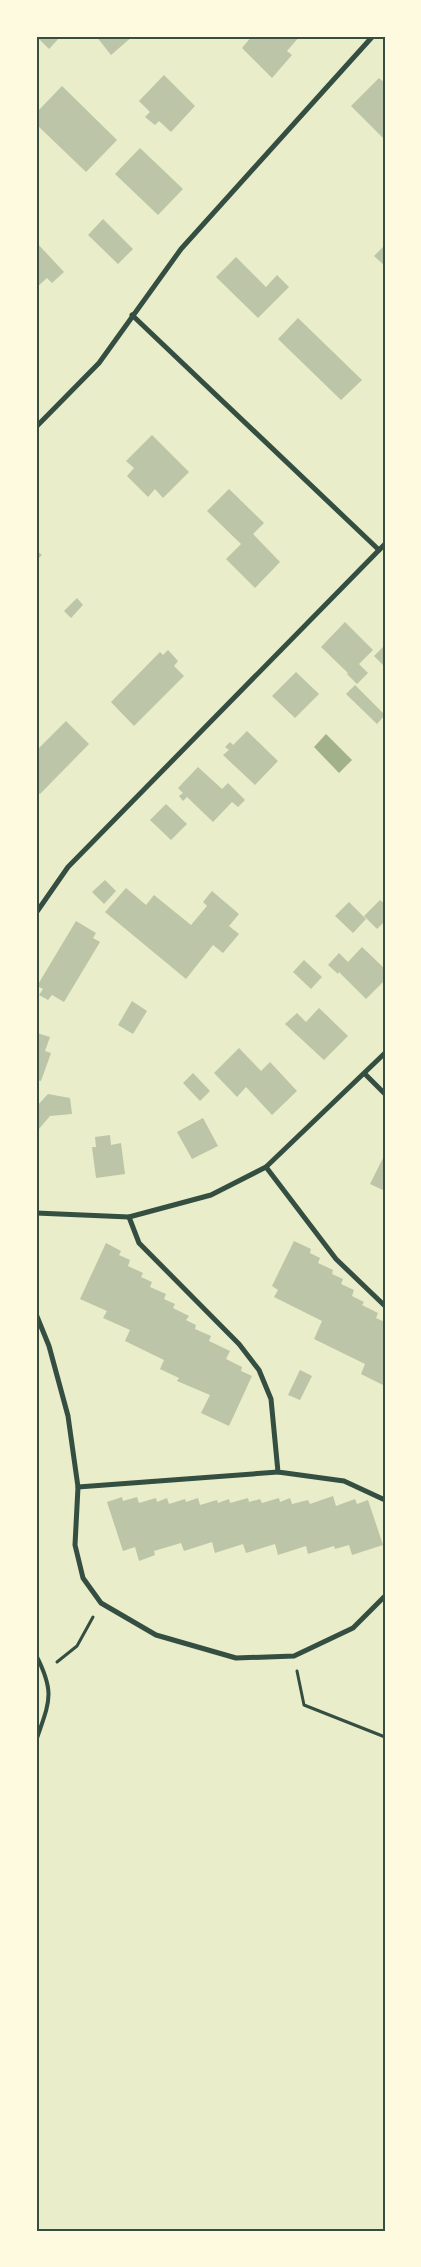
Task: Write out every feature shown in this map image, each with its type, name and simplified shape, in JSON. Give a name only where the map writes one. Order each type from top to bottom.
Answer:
[{"type":"street","points":[[36,427],[99,363],[181,249],[373,36]]},
{"type":"street","points":[[132,315],[379,550]]},
{"type":"street","points":[[36,913],[68,866],[385,544]]},
{"type":"street","points":[[36,1212],[129,1217],[211,1195],[266,1167],[385,1053]]},
{"type":"street","points":[[364,1074],[385,1094]]},
{"type":"street","points":[[266,1167],[336,1259],[385,1306]]},
{"type":"street","points":[[129,1217],[139,1243],[239,1344],[260,1370],[271,1399],[278,1472]]},
{"type":"street","points":[[36,1314],[49,1346],[68,1416],[78,1487],[75,1544],[83,1578],[101,1603],[156,1635],[236,1658],[294,1656],[353,1628],[385,1596]]},
{"type":"street","points":[[78,1487],[278,1472],[344,1481],[385,1500]]},
{"type":"lane","points":[[36,1655],[45,1672],[50,1698],[36,1741]]},
{"type":"path","points":[[45,1672],[77,1646],[101,1603]]},
{"type":"path","points":[[294,1656],[304,1705],[385,1737]]},
{"type":"shaded area","points":[[326,734],[352,760],[339,773],[314,747]]},
{"type":"building","points":[[36,36],[61,36],[49,49]]},
{"type":"building","points":[[96,36],[133,36],[111,55]]},
{"type":"building","points":[[252,36],[300,36],[287,51],[292,55],[272,78],[242,48]]},
{"type":"building","points":[[164,75],[195,106],[171,132],[159,121],[155,125],[145,117],[150,112],[139,101]]},
{"type":"building","points":[[379,78],[385,83],[385,140],[351,106]]},
{"type":"building","points":[[62,86],[117,140],[86,172],[36,124],[36,113]]},
{"type":"building","points":[[140,148],[183,189],[158,215],[115,174]]},
{"type":"building","points":[[103,219],[133,249],[118,264],[88,235]]},
{"type":"building","points":[[36,242],[64,272],[52,283],[47,278],[36,288]]},
{"type":"building","points":[[385,245],[385,266],[374,256]]},
{"type":"building","points":[[236,257],[266,287],[277,275],[289,287],[258,318],[216,277]]},
{"type":"building","points":[[298,318],[362,380],[341,400],[278,339]]},
{"type":"building","points":[[152,435],[189,472],[163,498],[155,489],[148,497],[127,476],[134,468],[126,461]]},
{"type":"building","points":[[229,489],[264,523],[253,534],[280,562],[255,588],[226,559],[241,544],[207,511]]},
{"type":"building","points":[[36,550],[42,555],[36,561]]},
{"type":"building","points":[[77,598],[83,605],[71,618],[64,611]]},
{"type":"building","points":[[345,622],[373,650],[359,664],[368,673],[357,684],[321,647]]},
{"type":"building","points":[[385,645],[385,667],[374,656]]},
{"type":"building","points":[[168,650],[178,661],[174,666],[184,676],[134,726],[111,702],[160,652],[163,655]]},
{"type":"building","points":[[296,672],[319,694],[295,718],[272,696]]},
{"type":"building","points":[[355,685],[385,715],[377,724],[346,694]]},
{"type":"building","points":[[66,721],[89,744],[40,794],[36,790],[36,751]]},
{"type":"building","points":[[247,731],[278,761],[255,785],[223,755],[229,750],[225,747],[230,742],[233,745]]},
{"type":"building","points":[[198,767],[222,789],[228,783],[245,800],[238,807],[232,802],[213,822],[187,797],[183,801],[179,796],[183,793],[178,788]]},
{"type":"building","points":[[166,804],[187,824],[171,840],[150,820]]},
{"type":"building","points":[[105,880],[116,891],[104,904],[92,892]]},
{"type":"building","points":[[126,888],[146,905],[154,895],[191,925],[207,906],[203,902],[212,891],[239,914],[229,926],[239,934],[223,953],[213,945],[186,979],[105,912]]},
{"type":"building","points":[[380,900],[385,904],[385,921],[377,929],[364,916]]},
{"type":"building","points":[[349,902],[366,919],[353,933],[335,916]]},
{"type":"building","points":[[76,921],[96,933],[93,938],[100,942],[64,1002],[52,995],[48,1000],[39,995],[43,989],[37,986]]},
{"type":"building","points":[[362,947],[385,969],[385,980],[366,999],[339,972],[338,974],[328,965],[339,953],[348,962]]},
{"type":"building","points":[[304,960],[322,977],[311,989],[293,972]]},
{"type":"building","points":[[132,1001],[147,1011],[133,1034],[118,1025]]},
{"type":"building","points":[[319,1008],[348,1036],[324,1060],[285,1024],[297,1013],[306,1022]]},
{"type":"building","points":[[36,1027],[39,1028],[37,1033],[50,1037],[45,1051],[51,1053],[41,1081],[36,1080]]},
{"type":"building","points":[[239,1048],[261,1071],[270,1062],[297,1091],[272,1115],[246,1087],[237,1097],[214,1073]]},
{"type":"building","points":[[193,1073],[210,1091],[200,1101],[183,1083]]},
{"type":"building","points":[[48,1094],[70,1098],[72,1114],[50,1116],[38,1130],[36,1107]]},
{"type":"building","points":[[203,1118],[218,1146],[192,1159],[177,1132]]},
{"type":"building","points":[[110,1135],[111,1145],[121,1143],[125,1174],[96,1178],[92,1147],[96,1147],[95,1137]]},
{"type":"building","points":[[385,1154],[385,1191],[370,1184]]},
{"type":"building","points":[[294,1241],[311,1249],[310,1253],[320,1258],[318,1263],[333,1270],[332,1274],[343,1279],[341,1284],[354,1290],[352,1296],[364,1302],[362,1305],[378,1313],[376,1318],[385,1322],[385,1386],[361,1374],[365,1364],[314,1339],[322,1321],[274,1297],[278,1290],[272,1286]]},
{"type":"building","points":[[106,1243],[121,1251],[119,1255],[130,1260],[128,1266],[143,1273],[141,1277],[152,1282],[150,1287],[166,1294],[164,1299],[175,1304],[173,1308],[189,1316],[186,1320],[196,1325],[195,1329],[211,1336],[209,1341],[230,1351],[226,1359],[242,1367],[241,1371],[252,1376],[229,1426],[201,1413],[210,1395],[177,1381],[179,1378],[160,1369],[164,1360],[125,1341],[130,1330],[103,1318],[107,1311],[80,1299]]},
{"type":"building","points":[[300,1370],[312,1376],[300,1400],[288,1395]]},
{"type":"building","points":[[333,1496],[336,1506],[355,1499],[357,1504],[368,1500],[383,1545],[352,1555],[349,1545],[335,1549],[334,1546],[308,1554],[306,1546],[278,1555],[275,1544],[246,1553],[243,1544],[215,1553],[212,1542],[184,1551],[181,1543],[154,1551],[155,1555],[139,1561],[135,1547],[123,1551],[107,1502],[122,1497],[123,1501],[137,1497],[139,1503],[156,1498],[157,1502],[167,1498],[169,1504],[185,1499],[186,1502],[198,1498],[200,1505],[217,1500],[218,1503],[229,1499],[230,1503],[248,1498],[249,1502],[260,1499],[262,1503],[279,1498],[280,1502],[290,1498],[292,1504],[308,1500],[310,1504]]}]
